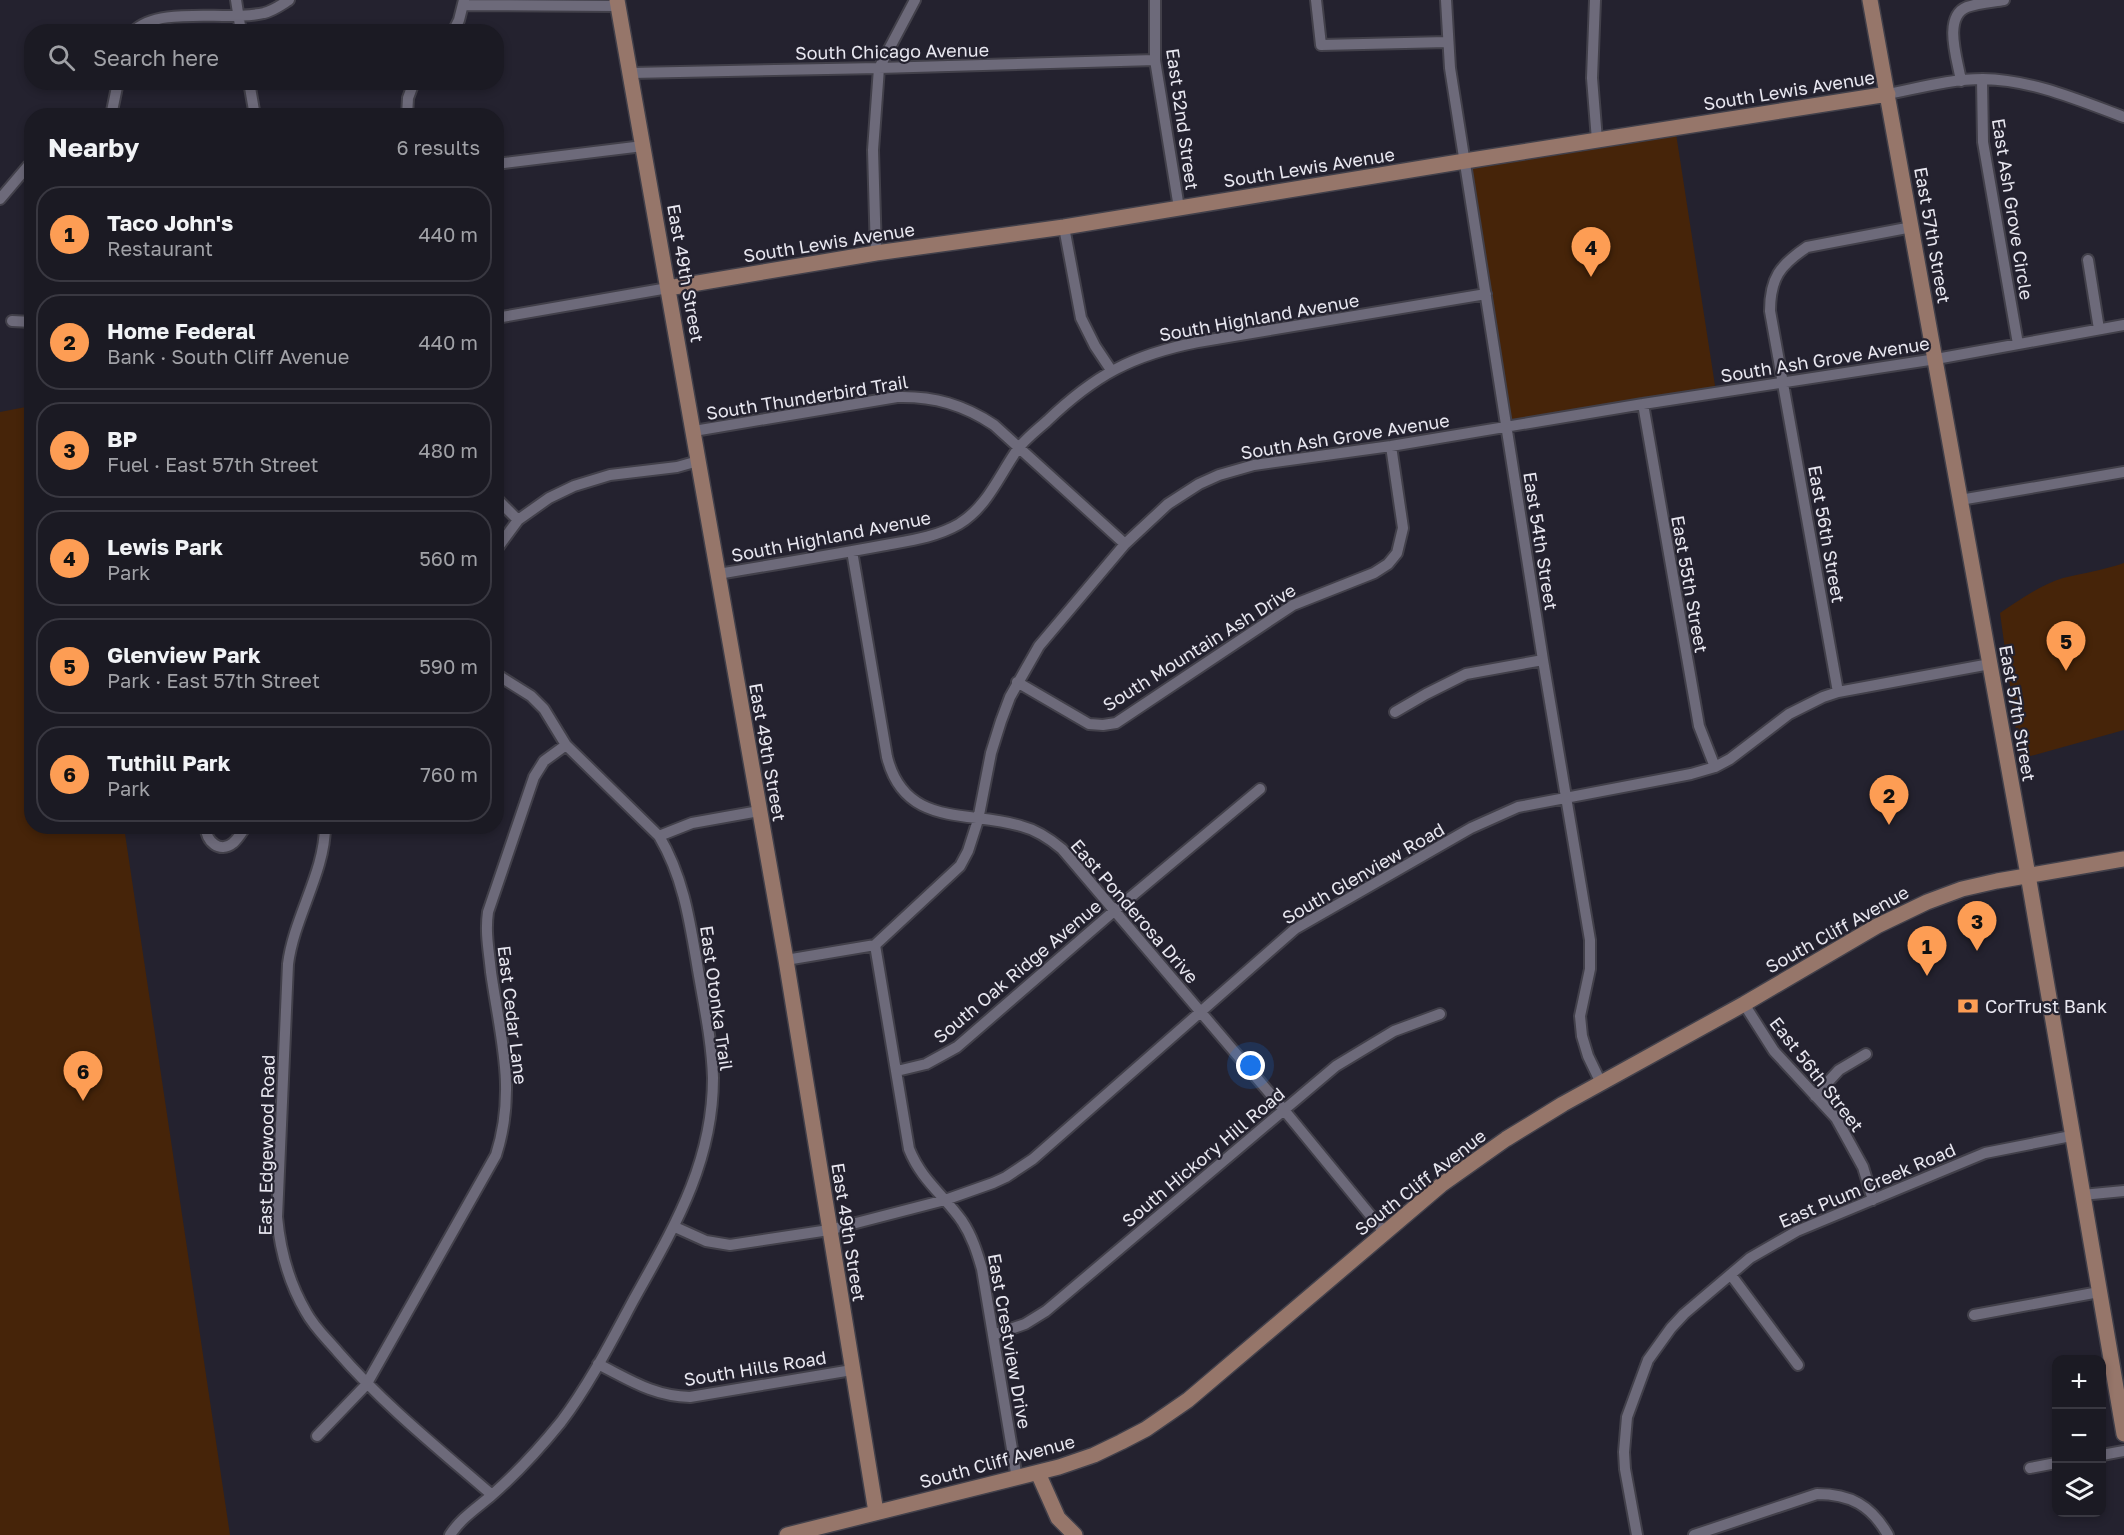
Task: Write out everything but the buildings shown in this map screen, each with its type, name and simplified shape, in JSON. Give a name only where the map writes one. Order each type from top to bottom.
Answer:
[{"type":"main road","name":"East 57th Street","points":[[1870,0],[2028,875],[2124,1434]]},
{"type":"main road","name":"East 49th Street","points":[[618,3],[786,960],[876,1512]]},
{"type":"main road","name":"South Lewis Avenue","points":[[668,288],[876,253],[1064,227],[1888,94]]},
{"type":"main road","name":"South Cliff Avenue","points":[[787,1535],[1038,1473],[1094,1455],[1138,1433],[1188,1400],[1441,1185],[1506,1139],[1601,1083],[1910,909],[1962,889],[2124,859]]},
{"type":"main road","points":[[1038,1473],[1058,1518],[1075,1535]]},
{"type":"street","points":[[236,0],[240,24]]},
{"type":"street","points":[[143,24],[154,19],[172,16],[238,16],[267,12],[288,0]]},
{"type":"street","points":[[876,253],[873,150],[879,69],[915,0]]},
{"type":"street","name":"East 52nd Street","points":[[1155,0],[1155,60],[1179,207]]},
{"type":"street","points":[[1316,0],[1321,45],[1447,42]]},
{"type":"street","name":"East 54th Street","points":[[1446,0],[1447,42],[1465,161],[1543,660],[1590,940],[1590,969],[1580,1016],[1582,1036],[1588,1056],[1601,1083]]},
{"type":"street","points":[[1595,0],[1592,78],[1597,140]]},
{"type":"street","points":[[1961,81],[1952,27],[1954,18],[1965,8],[2004,0]]},
{"type":"street","points":[[456,24],[464,2],[618,3]]},
{"type":"street","name":"South Chicago Avenue","points":[[630,73],[879,69],[1155,60]]},
{"type":"street","name":"South Lewis Avenue","points":[[1888,94],[1961,81],[1982,79],[2006,81],[2051,90],[2124,117]]},
{"type":"street","name":"East Ash Grove Circle","points":[[1982,79],[1983,142],[2018,344]]},
{"type":"street","points":[[113,108],[116,90]]},
{"type":"street","points":[[250,90],[254,108]]},
{"type":"street","points":[[407,108],[411,90]]},
{"type":"street","points":[[504,163],[643,146]]},
{"type":"street","points":[[0,200],[24,173]]},
{"type":"street","points":[[1064,227],[1082,318],[1095,346],[1111,370]]},
{"type":"street","name":"East 56th Street","points":[[1838,692],[1782,382],[1770,311],[1770,296],[1772,285],[1781,268],[1793,256],[1806,248],[1912,227]]},
{"type":"street","points":[[2088,260],[2099,329]]},
{"type":"street","name":"South Lewis Avenue","points":[[504,317],[668,288]]},
{"type":"street","name":"South Highland Avenue","points":[[718,574],[932,536],[959,524],[987,499],[1019,447],[1065,403],[1111,370],[1139,357],[1169,348],[1486,294]]},
{"type":"street","points":[[12,321],[24,322]]},
{"type":"street","name":"South Ash Grove Avenue","points":[[875,945],[960,866],[968,851],[978,820],[991,753],[1007,705],[1017,682],[1047,635],[1125,544],[1168,504],[1199,484],[1219,475],[1254,465],[1391,446],[1936,359],[2124,325]]},
{"type":"street","name":"South Thunderbird Trail","points":[[694,431],[897,397],[945,401],[970,411],[994,426],[1125,544]]},
{"type":"street","name":"East 55th Street","points":[[1643,404],[1697,716],[1715,767]]},
{"type":"street","name":"South Mountain Ash Drive","points":[[1017,682],[1089,724],[1116,723],[1293,605],[1374,573],[1388,564],[1397,553],[1403,528],[1391,446]]},
{"type":"street","points":[[504,539],[518,520],[549,498],[574,486],[610,475],[677,467],[698,461]]},
{"type":"street","points":[[1960,500],[2124,472]]},
{"type":"street","points":[[504,506],[518,520]]},
{"type":"street","name":"East Ponderosa Drive","points":[[852,551],[887,757],[896,780],[910,798],[923,807],[940,813],[1022,826],[1052,841],[1062,849],[1284,1110],[1385,1233]]},
{"type":"street","points":[[1395,712],[1466,674],[1543,660]]},
{"type":"street","name":"South Glenview Road","points":[[675,1227],[706,1241],[730,1245],[829,1230],[945,1200],[993,1183],[1022,1167],[1295,929],[1471,828],[1518,807],[1691,774],[1715,767],[1730,759],[1808,703],[1838,692],[1990,664]]},
{"type":"street","name":"East Otonka Trail","points":[[450,1535],[466,1515],[521,1468],[562,1420],[598,1364],[675,1227],[702,1161],[709,1125],[712,1068],[688,909],[678,874],[659,836],[566,745],[544,709],[531,696],[504,679]]},
{"type":"street","name":"East Cedar Lane","points":[[317,1436],[366,1385],[496,1155],[506,1111],[507,1082],[504,1044],[486,930],[488,912],[534,777],[544,761],[566,745]]},
{"type":"street","name":"South Oak Ridge Avenue","points":[[897,1071],[926,1064],[957,1047],[1260,789]]},
{"type":"street","points":[[659,836],[692,824],[759,811]]},
{"type":"street","points":[[207,834],[213,844],[224,847],[235,842],[240,834]]},
{"type":"street","name":"East Edgewood Road","points":[[325,834],[322,856],[296,927],[289,954],[277,1217],[279,1243],[306,1313],[366,1385],[492,1495]]},
{"type":"street","points":[[786,960],[875,945]]},
{"type":"street","name":"East Crestview Drive","points":[[875,945],[897,1071],[905,1136],[909,1149],[921,1173],[966,1227],[982,1269],[1017,1479]]},
{"type":"street","name":"East 56th Street","points":[[1744,1004],[1774,1051],[1836,1118],[1863,1167],[1873,1200]]},
{"type":"street","name":"South Hickory Hill Road","points":[[993,1335],[1024,1324],[1047,1311],[1336,1066],[1394,1031],[1440,1014]]},
{"type":"street","points":[[1815,1096],[1839,1070],[1866,1054]]},
{"type":"street","name":"East Plum Creek Road","points":[[1637,1535],[1624,1452],[1627,1417],[1648,1360],[1684,1314],[1750,1258],[1797,1231],[1985,1153],[2071,1136]]},
{"type":"street","points":[[2082,1195],[2124,1191]]},
{"type":"street","points":[[1731,1275],[1798,1365]]},
{"type":"street","points":[[1974,1315],[2099,1292]]},
{"type":"street","name":"South Hills Road","points":[[598,1364],[646,1389],[673,1397],[690,1398],[852,1370]]},
{"type":"street","points":[[2106,1454],[2124,1451]]},
{"type":"street","points":[[2030,1468],[2052,1464]]},
{"type":"street","points":[[1694,1535],[1816,1494],[1837,1494],[1857,1502],[1873,1514],[1888,1535]]},
{"type":"shaded area","points":[[1675,127],[1716,392],[1507,427],[1465,161]]},
{"type":"shaded area","points":[[24,407],[24,834],[125,834],[230,1535],[0,1535],[0,412]]},
{"type":"shaded area","points":[[2124,563],[2124,730],[2020,759],[2000,613],[2030,593],[2055,581]]},
{"type":"place","name":"Lewis Park","points":[[1591,277]]},
{"type":"place","name":"Glenview Park","points":[[2066,671]]},
{"type":"place","name":"Home Federal","points":[[1889,825]]},
{"type":"place","name":"BP","points":[[1977,951]]},
{"type":"place","name":"Taco John's","points":[[1927,976]]},
{"type":"place","name":"CorTrust Bank","points":[[1968,1006]]},
{"type":"place","name":"Tuthill Park","points":[[83,1101]]}]
